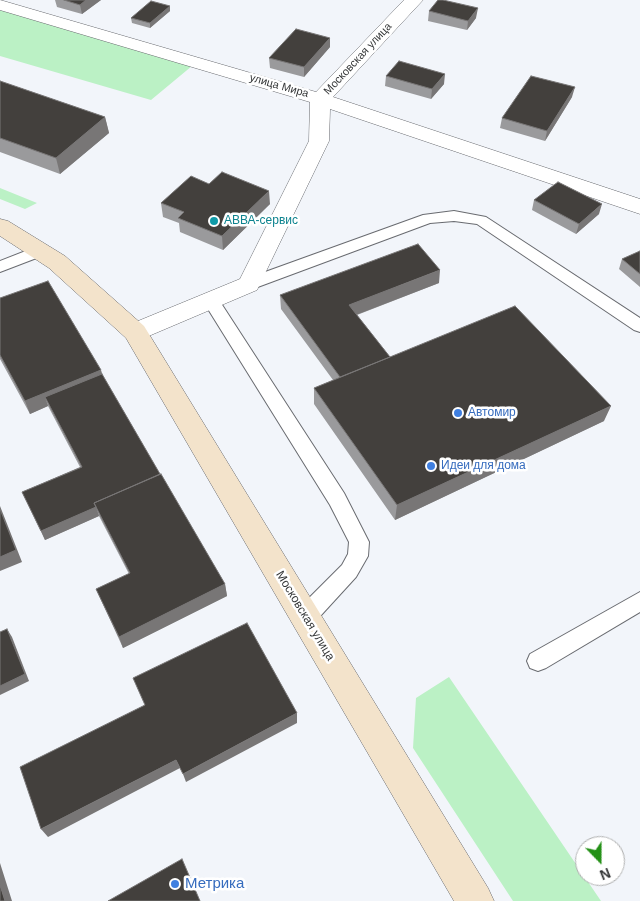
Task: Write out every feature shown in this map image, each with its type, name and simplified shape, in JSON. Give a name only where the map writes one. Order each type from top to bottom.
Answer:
[{"type":"main road","name":"Московская улица","points":[[0,226],[41,250],[57,262],[135,332],[475,901]]},
{"type":"street","name":"Московская улица","points":[[249,284],[319,141],[320,99],[414,0]]},
{"type":"street","name":"улица Мира","points":[[0,4],[31,5],[320,99],[640,207]]},
{"type":"street","points":[[135,332],[249,284]]},
{"type":"lane","points":[[249,284],[428,218],[454,216],[481,220],[639,325]]},
{"type":"lane","points":[[0,267],[41,250]]},
{"type":"lane","points":[[211,301],[337,499],[358,542],[358,556],[349,571],[305,617]]},
{"type":"lane","points":[[538,661],[640,601]]},
{"type":"green space","points":[[0,10],[198,61],[151,100],[0,56]]},
{"type":"green space","points":[[0,188],[37,203],[25,209],[0,199]]},
{"type":"green space","points":[[449,677],[575,863],[575,886],[591,886],[601,901],[513,901],[413,748],[416,698]]},
{"type":"building","points":[[64,0],[86,0],[80,5]]},
{"type":"building","points":[[438,0],[478,8],[468,21],[429,11]]},
{"type":"building","points":[[151,1],[170,6],[150,23],[131,18]]},
{"type":"building","points":[[296,29],[330,38],[304,67],[269,58]]},
{"type":"building","points":[[399,61],[445,74],[432,89],[386,76]]},
{"type":"building","points":[[531,76],[575,87],[547,131],[502,118]]},
{"type":"building","points":[[0,81],[105,117],[56,158],[0,138]]},
{"type":"building","name":"АВВА-сервис","points":[[222,172],[269,191],[222,236],[178,218],[184,212],[161,203],[191,176],[209,184]]},
{"type":"building","points":[[558,182],[602,204],[579,224],[534,200]]},
{"type":"building","points":[[418,244],[440,270],[349,305],[390,357],[340,377],[280,295]]},
{"type":"building","points":[[640,251],[640,274],[622,259]]},
{"type":"building","points":[[48,281],[101,370],[25,401],[0,355],[0,298]]},
{"type":"building","name":"Автомир","points":[[515,306],[611,406],[397,505],[314,388]]},
{"type":"building","points":[[102,374],[160,474],[94,503],[96,507],[41,531],[22,492],[82,467],[45,397]]},
{"type":"building","points":[[161,474],[225,584],[119,637],[96,589],[130,573],[94,503]]},
{"type":"building","points":[[0,509],[16,550],[0,557]]},
{"type":"building","points":[[247,623],[297,713],[183,774],[176,760],[41,829],[20,767],[145,705],[133,678]]},
{"type":"building","points":[[7,629],[25,674],[0,686],[0,632]]},
{"type":"building","name":"Метрика","points":[[182,859],[200,901],[108,901]]},
{"type":"building","points":[[0,885],[5,901],[0,901]]},
{"type":"place","name":"АВВА-сервис","points":[[214,221]]},
{"type":"place","name":"Автомир","points":[[458,413]]},
{"type":"place","name":"Идеи для дома","points":[[431,466]]},
{"type":"place","name":"Метрика","points":[[175,884]]}]
